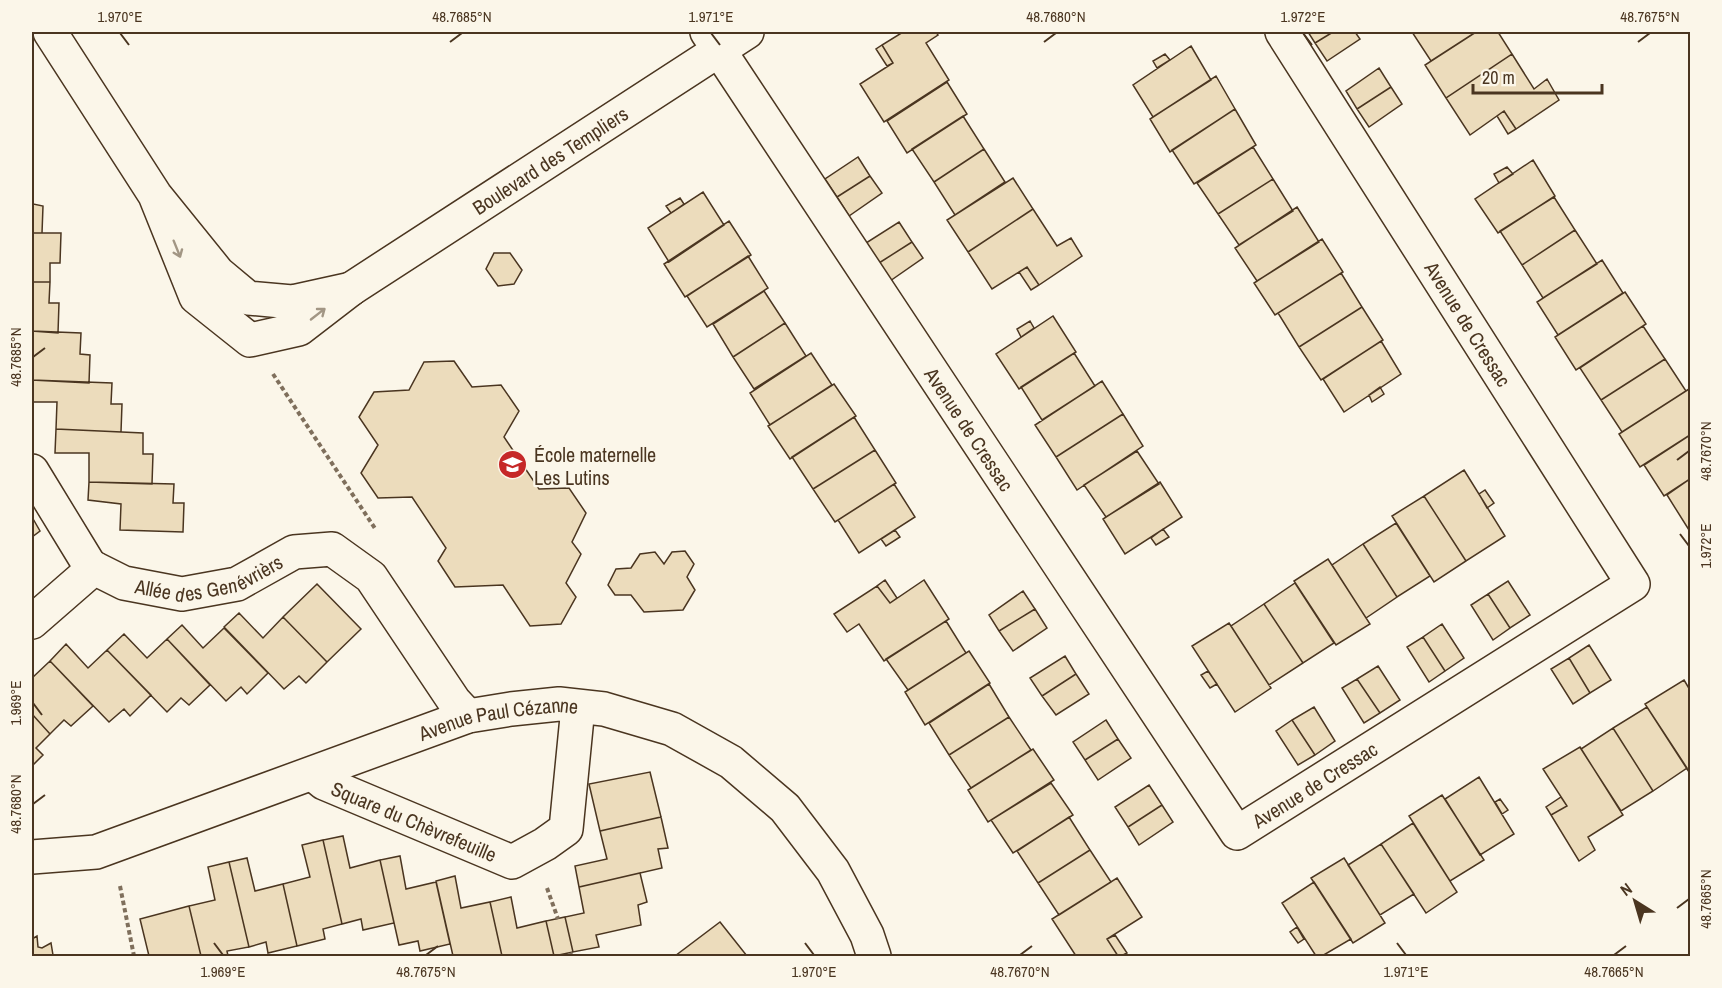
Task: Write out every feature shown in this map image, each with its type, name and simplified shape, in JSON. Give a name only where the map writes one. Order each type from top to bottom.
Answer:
[{"type":"street","name":"Boulevard des Templiers","points":[[50,32],[155,195],[218,273],[248,298],[292,302],[351,289]]},
{"type":"street","name":"Boulevard des Templiers","points":[[155,195],[196,297],[250,340],[299,329],[351,289],[712,41],[747,32]]},
{"type":"street","name":"Avenue de Cressac","points":[[712,41],[1237,833],[1633,584],[1282,32]]},
{"type":"street","points":[[32,471],[90,566],[94,568],[32,622]]},
{"type":"street","name":"Allée des Genévrièrs","points":[[94,568],[124,583],[182,594],[237,584],[294,552],[332,549],[371,577],[454,701],[468,716]]},
{"type":"street","name":"Avenue Paul Cézanne","points":[[32,857],[96,852],[112,847],[468,716],[559,704],[604,709],[672,729],[731,762],[785,808],[833,872],[867,935],[874,957]]},
{"type":"street","name":"Square du Chèvrefeuille","points":[[313,774],[324,783],[512,862],[545,844],[566,828],[578,706]]},
{"type":"path","points":[[250,340],[381,537]]},
{"type":"path","points":[[112,847],[134,957]]},
{"type":"building","points":[[903,32],[936,32],[938,35],[926,43],[949,80],[884,122],[860,84],[893,63],[882,45]]},
{"type":"building","points":[[1308,32],[1333,32],[1315,43]]},
{"type":"building","points":[[1333,32],[1355,32],[1360,39],[1327,61],[1315,43]]},
{"type":"building","points":[[1412,32],[1476,32],[1431,61]]},
{"type":"building","points":[[1476,32],[1498,32],[1512,54],[1446,98],[1425,65]]},
{"type":"building","points":[[882,45],[893,63],[887,66],[876,49]]},
{"type":"building","points":[[1191,46],[1211,80],[1153,117],[1133,85]]},
{"type":"building","points":[[1165,54],[1170,60],[1157,68],[1153,61]]},
{"type":"building","points":[[1512,54],[1534,89],[1547,79],[1559,100],[1516,129],[1504,111],[1470,135],[1446,98]]},
{"type":"building","points":[[1379,68],[1391,87],[1357,109],[1346,91]]},
{"type":"building","points":[[1216,76],[1235,109],[1170,152],[1150,119]]},
{"type":"building","points":[[947,82],[967,114],[907,153],[887,121]]},
{"type":"building","points":[[1391,87],[1402,104],[1369,127],[1357,109]]},
{"type":"building","points":[[1235,109],[1256,145],[1194,184],[1172,150]]},
{"type":"building","points":[[1504,111],[1516,129],[1508,134],[1497,116]]},
{"type":"building","points":[[963,116],[984,149],[934,182],[912,149]]},
{"type":"building","points":[[1253,147],[1273,179],[1218,214],[1197,183]]},
{"type":"building","points":[[984,149],[1005,182],[955,215],[934,182]]},
{"type":"building","points":[[858,157],[870,176],[837,197],[825,179]]},
{"type":"building","points":[[1533,160],[1555,196],[1498,233],[1475,199]]},
{"type":"building","points":[[1507,167],[1513,174],[1499,183],[1494,174]]},
{"type":"building","points":[[870,176],[882,193],[849,216],[837,197]]},
{"type":"building","points":[[1013,178],[1033,209],[968,252],[947,220]]},
{"type":"building","points":[[1273,179],[1293,211],[1239,245],[1218,214]]},
{"type":"building","points":[[32,185],[33,204],[43,206],[42,233],[32,233]]},
{"type":"building","points":[[703,192],[724,225],[669,262],[648,228]]},
{"type":"building","points":[[1554,197],[1575,230],[1522,265],[1500,231]]},
{"type":"building","points":[[680,198],[684,204],[671,213],[666,206]]},
{"type":"building","points":[[1297,207],[1319,242],[1257,281],[1235,248]]},
{"type":"building","points":[[1033,209],[1057,246],[1071,238],[1082,256],[1039,285],[1027,267],[992,289],[968,252]]},
{"type":"building","points":[[729,221],[751,255],[685,297],[664,264]]},
{"type":"building","points":[[899,222],[912,242],[879,263],[866,243]]},
{"type":"building","points":[[1575,230],[1597,264],[1543,298],[1522,265]]},
{"type":"building","points":[[32,233],[61,233],[60,263],[50,263],[50,282],[32,282]]},
{"type":"building","points":[[1322,239],[1343,272],[1275,315],[1254,283]]},
{"type":"building","points":[[912,242],[923,258],[890,281],[879,263]]},
{"type":"building","points":[[494,253],[510,253],[522,270],[514,284],[498,286],[486,269]]},
{"type":"building","points":[[748,256],[768,288],[707,327],[687,296]]},
{"type":"building","points":[[1602,260],[1623,293],[1558,335],[1537,302]]},
{"type":"building","points":[[1027,267],[1039,285],[1031,290],[1019,272]]},
{"type":"building","points":[[1341,273],[1362,307],[1299,347],[1278,313]]},
{"type":"building","points":[[32,282],[50,282],[49,303],[59,303],[58,333],[32,331]]},
{"type":"building","points":[[764,291],[785,323],[733,357],[713,324]]},
{"type":"building","points":[[1625,292],[1646,324],[1576,370],[1555,337]]},
{"type":"building","points":[[1362,307],[1383,340],[1321,380],[1299,347]]},
{"type":"building","points":[[1053,316],[1076,352],[1019,389],[996,354]]},
{"type":"building","points":[[1030,321],[1034,328],[1021,337],[1017,329]]},
{"type":"building","points":[[785,323],[806,356],[754,389],[733,357]]},
{"type":"building","points":[[1643,326],[1665,359],[1601,400],[1580,368]]},
{"type":"building","points":[[32,331],[81,333],[80,354],[90,355],[89,383],[32,380]]},
{"type":"building","points":[[1381,341],[1401,374],[1344,412],[1323,379]]},
{"type":"building","points":[[811,353],[832,385],[770,425],[750,393]]},
{"type":"building","points":[[1074,353],[1095,386],[1042,420],[1021,387]]},
{"type":"building","points":[[1665,359],[1686,391],[1622,432],[1601,400]]},
{"type":"building","points":[[454,361],[472,387],[501,385],[519,411],[504,437],[539,489],[569,488],[586,513],[572,542],[581,554],[566,583],[576,597],[561,624],[530,626],[503,585],[455,587],[438,561],[446,548],[412,497],[378,498],[361,473],[378,445],[359,417],[374,392],[409,390],[424,362]]},
{"type":"building","points":[[32,380],[112,383],[111,404],[122,404],[121,432],[56,429],[57,402],[32,402]]},
{"type":"building","points":[[1102,381],[1123,414],[1056,457],[1035,425]]},
{"type":"building","points":[[834,384],[856,416],[790,459],[768,426]]},
{"type":"building","points":[[1380,387],[1384,394],[1372,402],[1369,395]]},
{"type":"building","points":[[1689,389],[1690,435],[1640,467],[1619,434]]},
{"type":"building","points":[[1123,414],[1143,446],[1077,490],[1056,457]]},
{"type":"building","points":[[854,417],[875,450],[813,489],[792,457]]},
{"type":"building","points":[[56,429],[143,433],[143,454],[153,454],[152,484],[89,482],[89,453],[55,453]]},
{"type":"building","points":[[1690,435],[1690,479],[1664,496],[1644,465]]},
{"type":"building","points":[[875,450],[896,483],[835,522],[813,489]]},
{"type":"building","points":[[1137,451],[1159,484],[1106,517],[1084,485]]},
{"type":"building","points":[[1464,470],[1505,536],[1466,561],[1424,496]]},
{"type":"building","points":[[1690,479],[1690,529],[1689,530],[1667,495]]},
{"type":"building","points":[[89,482],[174,484],[173,503],[184,503],[183,532],[120,530],[121,504],[88,500]]},
{"type":"building","points":[[1160,482],[1182,517],[1125,554],[1103,519]]},
{"type":"building","points":[[894,484],[915,517],[859,553],[838,520]]},
{"type":"building","points":[[1485,490],[1494,503],[1487,508],[1479,494]]},
{"type":"building","points":[[1424,496],[1466,561],[1434,582],[1392,516]]},
{"type":"building","points":[[32,517],[40,531],[32,537]]},
{"type":"building","points":[[1396,523],[1430,576],[1397,597],[1363,544]]},
{"type":"building","points":[[1163,529],[1169,537],[1156,545],[1151,538]]},
{"type":"building","points":[[895,530],[900,537],[886,546],[881,539]]},
{"type":"building","points":[[1363,544],[1397,597],[1366,618],[1332,565]]},
{"type":"building","points":[[685,551],[694,564],[687,577],[695,590],[683,610],[644,612],[631,595],[615,595],[608,585],[616,569],[631,568],[640,554],[655,552],[664,564],[672,552]]},
{"type":"building","points":[[1328,559],[1370,624],[1336,645],[1294,581]]},
{"type":"building","points":[[885,580],[897,598],[890,603],[877,586]]},
{"type":"building","points":[[924,580],[949,619],[884,661],[859,624],[847,632],[834,614],[877,586],[890,603]]},
{"type":"building","points":[[1508,581],[1530,615],[1510,628],[1488,594]]},
{"type":"building","points":[[1295,583],[1334,643],[1303,663],[1264,604]]},
{"type":"building","points":[[317,584],[361,629],[327,662],[283,617]]},
{"type":"building","points":[[1023,591],[1035,609],[999,631],[989,615]]},
{"type":"building","points":[[1488,594],[1510,628],[1493,640],[1471,605]]},
{"type":"building","points":[[1264,604],[1303,663],[1269,685],[1231,626]]},
{"type":"building","points":[[1035,609],[1047,628],[1013,651],[999,631]]},
{"type":"building","points":[[239,613],[263,638],[283,617],[327,662],[306,683],[299,676],[284,689],[224,627]]},
{"type":"building","points":[[946,621],[966,653],[908,690],[886,659]]},
{"type":"building","points":[[1229,623],[1271,688],[1235,712],[1192,646]]},
{"type":"building","points":[[1442,624],[1464,658],[1445,671],[1423,637]]},
{"type":"building","points":[[182,625],[203,648],[224,628],[268,673],[247,694],[241,687],[226,701],[167,639]]},
{"type":"building","points":[[124,634],[147,658],[167,639],[210,685],[189,705],[181,698],[167,712],[107,650]]},
{"type":"building","points":[[1423,637],[1445,671],[1429,682],[1407,647]]},
{"type":"building","points":[[66,644],[88,668],[107,650],[151,695],[130,716],[124,709],[109,722],[50,661]]},
{"type":"building","points":[[1589,645],[1611,680],[1590,693],[1569,658]]},
{"type":"building","points":[[969,651],[990,683],[925,725],[905,692]]},
{"type":"building","points":[[1065,656],[1076,674],[1042,696],[1030,678]]},
{"type":"building","points":[[1569,658],[1590,693],[1573,704],[1551,669]]},
{"type":"building","points":[[50,661],[93,706],[71,726],[64,720],[50,734],[32,714],[32,678]]},
{"type":"building","points":[[1378,666],[1400,700],[1380,713],[1357,679]]},
{"type":"building","points":[[1208,671],[1217,684],[1210,688],[1201,675]]},
{"type":"building","points":[[1076,674],[1089,694],[1056,715],[1042,696]]},
{"type":"building","points":[[1357,679],[1380,713],[1364,723],[1342,688]]},
{"type":"building","points":[[1684,680],[1690,690],[1689,772],[1645,704]]},
{"type":"building","points":[[989,684],[1009,717],[949,755],[929,723]]},
{"type":"building","points":[[1314,707],[1335,741],[1315,755],[1292,720]]},
{"type":"building","points":[[1647,707],[1687,768],[1653,791],[1613,728]]},
{"type":"building","points":[[32,714],[50,734],[36,748],[43,755],[32,766]]},
{"type":"building","points":[[1009,717],[1031,750],[971,788],[949,755]]},
{"type":"building","points":[[1106,720],[1118,739],[1085,760],[1073,742]]},
{"type":"building","points":[[1292,720],[1315,755],[1298,765],[1276,731]]},
{"type":"building","points":[[1613,728],[1653,791],[1621,811],[1581,749]]},
{"type":"building","points":[[1118,739],[1131,758],[1098,780],[1085,760]]},
{"type":"building","points":[[1580,747],[1623,815],[1588,837],[1595,850],[1579,861],[1551,815],[1567,806],[1543,769]]},
{"type":"building","points":[[1033,749],[1054,780],[988,822],[968,790]]},
{"type":"building","points":[[650,772],[661,817],[600,831],[589,784]]},
{"type":"building","points":[[1479,777],[1514,834],[1480,855],[1445,799]]},
{"type":"building","points":[[1051,783],[1073,815],[1013,853],[991,820]]},
{"type":"building","points":[[1149,785],[1162,805],[1128,827],[1115,807]]},
{"type":"building","points":[[1442,795],[1484,860],[1450,881],[1409,816]]},
{"type":"building","points":[[1561,797],[1567,806],[1551,815],[1546,807]]},
{"type":"building","points":[[1500,799],[1508,810],[1502,814],[1495,802]]},
{"type":"building","points":[[1162,805],[1173,822],[1139,845],[1128,827]]},
{"type":"building","points":[[661,817],[668,848],[658,849],[662,868],[579,887],[575,866],[607,859],[600,831]]},
{"type":"building","points":[[1069,817],[1090,850],[1038,883],[1017,851]]},
{"type":"building","points":[[1413,823],[1457,892],[1426,913],[1381,844]]},
{"type":"building","points":[[343,836],[350,868],[380,860],[394,923],[363,930],[361,919],[342,924],[323,840]]},
{"type":"building","points":[[323,840],[342,924],[323,929],[325,939],[297,946],[283,884],[310,877],[302,845]]},
{"type":"building","points":[[1381,844],[1414,894],[1380,915],[1348,865]]},
{"type":"building","points":[[1090,850],[1111,882],[1059,915],[1038,883]]},
{"type":"building","points":[[400,856],[406,889],[436,882],[450,944],[420,951],[418,941],[399,945],[380,860]]},
{"type":"building","points":[[247,858],[255,891],[283,884],[297,946],[268,953],[266,942],[249,947],[229,862]]},
{"type":"building","points":[[1344,858],[1385,923],[1353,943],[1311,878]]},
{"type":"building","points":[[229,862],[249,947],[227,951],[228,956],[201,956],[189,906],[215,900],[208,867]]},
{"type":"building","points":[[640,873],[647,902],[638,905],[641,925],[596,935],[599,947],[573,952],[565,917],[584,913],[579,887]]},
{"type":"building","points":[[455,876],[461,908],[490,902],[502,956],[453,956],[436,881]]},
{"type":"building","points":[[1117,878],[1142,917],[1107,939],[1118,956],[1076,956],[1052,919]]},
{"type":"building","points":[[1314,882],[1351,939],[1322,956],[1316,956],[1282,903]]},
{"type":"building","points":[[511,897],[517,928],[546,921],[554,956],[502,956],[490,902]]},
{"type":"building","points":[[189,906],[201,956],[149,956],[140,919]]},
{"type":"building","points":[[565,917],[573,952],[554,956],[546,921]]},
{"type":"building","points":[[720,922],[747,956],[675,956]]},
{"type":"building","points":[[1297,927],[1304,939],[1298,943],[1290,932]]},
{"type":"building","points":[[1115,935],[1127,953],[1121,956],[1118,956],[1107,939]]},
{"type":"building","points":[[37,936],[38,947],[42,948],[51,943],[55,956],[32,956],[32,939]]},
{"type":"place","name":"École maternelle Les Lutins","points":[[513,465]]}]
